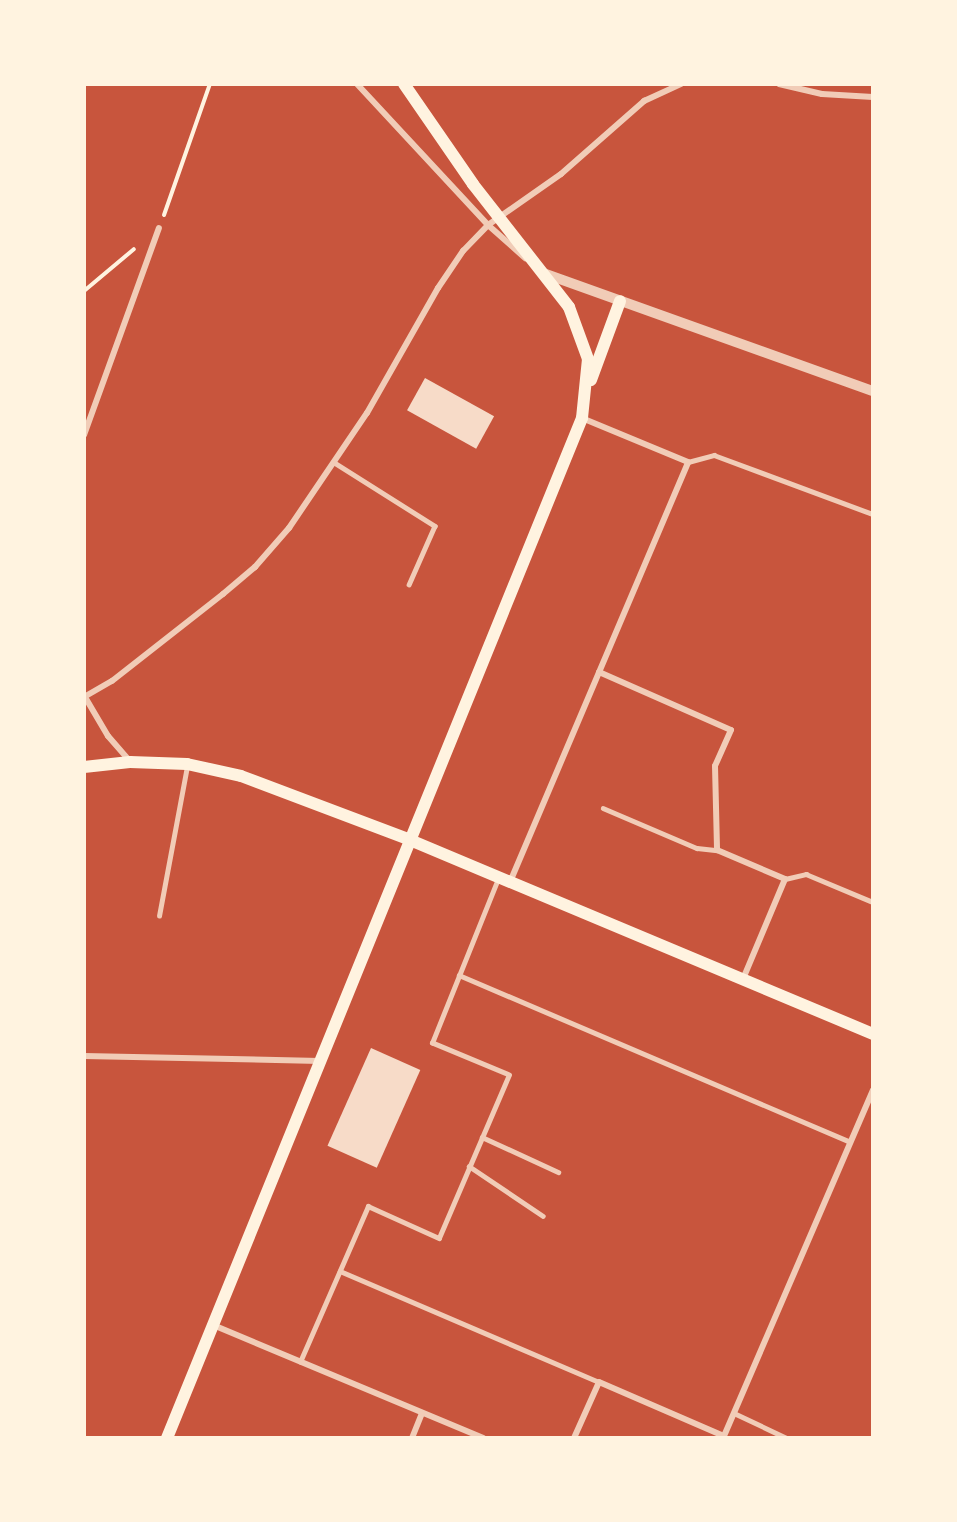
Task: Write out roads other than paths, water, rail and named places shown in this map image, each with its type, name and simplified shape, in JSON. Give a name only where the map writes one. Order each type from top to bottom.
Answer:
[{"type":"main road","points":[[167,1438],[582,418],[587,389],[588,359],[582,334],[569,307],[543,273],[493,221],[473,184],[404,84]]},
{"type":"main road","points":[[587,389],[620,301]]},
{"type":"main road","points":[[84,767],[130,762],[187,764],[241,776],[410,840],[873,1034]]},
{"type":"street","points":[[357,84],[493,221]]},
{"type":"street","points":[[130,762],[108,736],[85,697],[121,674],[255,567],[289,528],[335,463],[438,288],[463,251],[493,221],[561,174],[644,102],[681,84]]},
{"type":"street","points":[[779,84],[822,94],[873,97]]},
{"type":"street","points":[[84,435],[159,228]]},
{"type":"street","points":[[543,273],[873,391]]},
{"type":"street","points":[[504,879],[599,672],[688,462],[582,418]]},
{"type":"street","points":[[599,672],[731,730],[715,766],[717,850],[785,879],[742,980]]},
{"type":"street","points":[[84,1056],[321,1061]]},
{"type":"street","points":[[574,1438],[599,1382],[724,1436],[873,1090]]},
{"type":"street","points":[[213,1325],[483,1438]]},
{"type":"street","points":[[412,1438],[422,1413]]},
{"type":"lane","points":[[688,462],[714,455],[873,514]]},
{"type":"lane","points":[[335,463],[435,526],[409,585]]},
{"type":"lane","points":[[159,916],[187,764]]},
{"type":"lane","points":[[603,808],[697,848],[717,850]]},
{"type":"lane","points":[[785,879],[806,874],[873,902]]},
{"type":"lane","points":[[300,1362],[368,1206],[439,1238],[509,1075],[432,1043],[459,975],[504,879]]},
{"type":"lane","points":[[459,975],[850,1142]]},
{"type":"lane","points":[[482,1137],[558,1172]]},
{"type":"lane","points":[[469,1166],[543,1216]]},
{"type":"lane","points":[[340,1271],[599,1382]]},
{"type":"lane","points":[[734,1413],[787,1438]]}]
